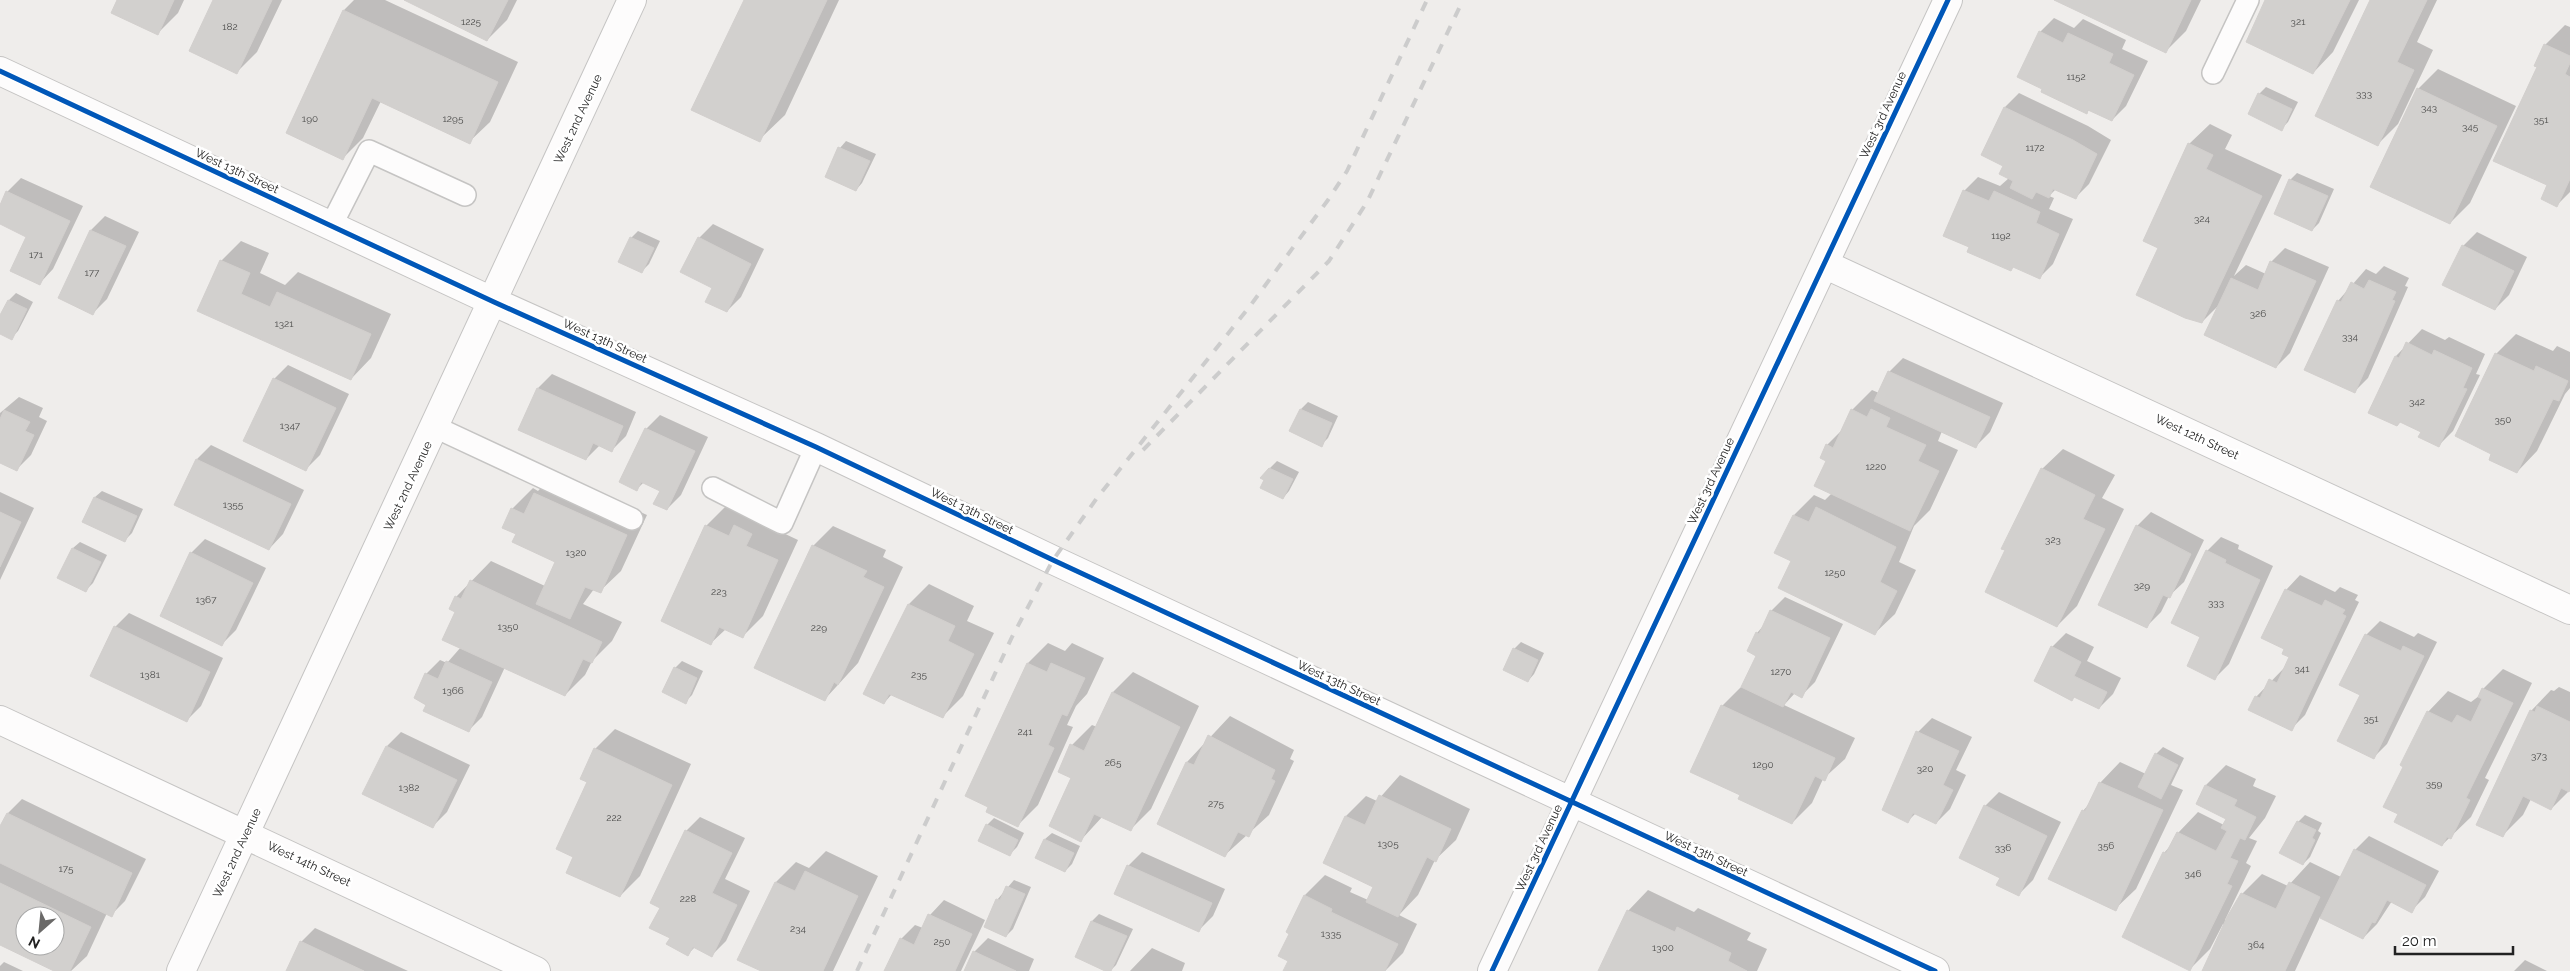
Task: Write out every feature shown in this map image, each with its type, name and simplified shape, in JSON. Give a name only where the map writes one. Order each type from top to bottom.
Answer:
[{"type":"street","name":"West 2nd Avenue","points":[[181,971],[494,302],[632,0]]},
{"type":"street","name":"West 3rd Avenue","points":[[1492,971],[1948,0]]},
{"type":"street","name":"West 13th Street","points":[[0,71],[494,302],[816,447],[1935,971]]},
{"type":"street","name":"West 12th Street","points":[[1824,264],[2570,610]]},
{"type":"street","name":"West 14th Street","points":[[0,720],[536,971]]},
{"type":"lane","points":[[2213,73],[2248,0]]},
{"type":"lane","points":[[331,226],[369,151],[465,195]]},
{"type":"lane","points":[[435,427],[632,519]]},
{"type":"lane","points":[[713,488],[782,522],[816,447]]},
{"type":"building","points":[[117,0],[174,0],[158,35],[111,13]]},
{"type":"building","points":[[213,0],[272,0],[237,74],[189,51]]},
{"type":"building","points":[[404,0],[508,0],[487,41]]},
{"type":"building","points":[[744,0],[827,0],[760,142],[691,110]]},
{"type":"building","points":[[2054,0],[2191,0],[2166,53]]},
{"type":"building","points":[[2265,0],[2350,0],[2313,74],[2246,42]]},
{"type":"building","points":[[2370,0],[2427,0],[2397,62],[2414,70],[2378,146],[2315,116]]},
{"type":"building","points":[[343,10],[498,82],[470,144],[372,98],[343,160],[286,133]]},
{"type":"building","points":[[2039,31],[2063,43],[2068,33],[2113,54],[2109,63],[2134,75],[2112,121],[2088,110],[2087,114],[2041,92],[2042,89],[2017,77]]},
{"type":"building","points":[[2544,44],[2570,56],[2570,63],[2565,74],[2570,77],[2570,179],[2557,207],[2541,199],[2547,185],[2493,161],[2537,67],[2534,66]]},
{"type":"building","points":[[2417,88],[2497,126],[2450,224],[2370,187]]},
{"type":"building","points":[[2258,93],[2292,109],[2282,131],[2248,114]]},
{"type":"building","points":[[2004,107],[2073,140],[2097,154],[2076,199],[2053,189],[2049,198],[2036,192],[2032,199],[2010,188],[2013,181],[1999,174],[2003,166],[1981,155]]},
{"type":"building","points":[[2188,143],[2213,155],[2206,169],[2262,196],[2202,323],[2185,318],[2136,295],[2158,248],[2143,241]]},
{"type":"building","points":[[838,147],[870,161],[856,191],[825,177]]},
{"type":"building","points":[[2289,179],[2328,196],[2312,231],[2274,214]]},
{"type":"building","points":[[1963,190],[1989,201],[1994,191],[2040,212],[2036,223],[2059,234],[2040,279],[2013,267],[2011,271],[1967,252],[1969,247],[1943,236]]},
{"type":"building","points":[[6,191],[70,221],[40,285],[10,271],[26,237],[0,224],[0,205]]},
{"type":"building","points":[[90,230],[126,246],[93,315],[58,298]]},
{"type":"building","points":[[630,237],[654,248],[642,273],[618,262]]},
{"type":"building","points":[[698,237],[751,264],[727,312],[705,302],[712,288],[680,272]]},
{"type":"building","points":[[2462,245],[2514,271],[2495,310],[2442,285]]},
{"type":"building","points":[[220,260],[250,273],[241,294],[270,307],[277,292],[371,334],[351,380],[197,311]]},
{"type":"building","points":[[2270,261],[2316,281],[2276,368],[2204,335],[2231,278],[2258,290]]},
{"type":"building","points":[[2369,280],[2396,292],[2392,300],[2395,301],[2355,393],[2304,370],[2337,300],[2341,302],[2351,282],[2364,289]]},
{"type":"building","points":[[8,300],[27,309],[12,340],[0,334],[0,315]]},
{"type":"building","points":[[2406,342],[2432,355],[2434,350],[2472,368],[2463,388],[2467,389],[2439,447],[2418,437],[2421,432],[2400,422],[2397,426],[2368,413],[2395,356],[2399,358]]},
{"type":"building","points":[[2495,353],[2534,371],[2536,366],[2568,381],[2559,401],[2553,399],[2517,473],[2489,460],[2491,454],[2455,436]]},
{"type":"building","points":[[1888,371],[1990,417],[1976,448],[1874,401]]},
{"type":"building","points":[[273,378],[336,408],[306,471],[243,441]]},
{"type":"building","points":[[537,388],[623,426],[612,452],[593,443],[586,460],[518,430]]},
{"type":"building","points":[[1300,409],[1332,423],[1322,447],[1289,431]]},
{"type":"building","points":[[1851,409],[1867,417],[1871,409],[1890,418],[1886,427],[1926,445],[1918,461],[1939,471],[1910,531],[1814,486],[1826,461],[1820,458],[1826,444],[1833,448]]},
{"type":"building","points":[[4,410],[30,422],[25,431],[34,435],[17,471],[0,463],[0,419]]},
{"type":"building","points":[[645,428],[695,451],[667,510],[653,504],[660,491],[641,482],[637,491],[619,482]]},
{"type":"building","points":[[196,459],[291,504],[269,550],[174,505]]},
{"type":"building","points":[[1269,468],[1293,479],[1283,499],[1260,488],[1264,480],[1260,478]]},
{"type":"building","points":[[2041,468],[2095,495],[2083,519],[2105,529],[2057,627],[1985,592],[2005,550],[2001,549]]},
{"type":"building","points":[[534,493],[627,535],[601,593],[585,587],[570,619],[536,604],[555,562],[512,542],[516,534],[502,528],[511,508],[524,514]]},
{"type":"building","points":[[94,497],[137,516],[125,542],[82,522]]},
{"type":"building","points":[[1816,507],[1896,547],[1880,582],[1897,591],[1875,635],[1778,588],[1791,561],[1774,553],[1793,515],[1809,522]]},
{"type":"building","points":[[0,512],[21,522],[0,567]]},
{"type":"building","points":[[705,525],[729,536],[734,525],[752,534],[746,546],[778,560],[743,638],[719,627],[711,645],[661,621]]},
{"type":"building","points":[[2136,525],[2191,554],[2170,598],[2163,595],[2147,628],[2098,605]]},
{"type":"building","points":[[812,545],[867,571],[863,577],[884,587],[838,685],[834,682],[825,701],[754,668]]},
{"type":"building","points":[[72,548],[101,562],[86,592],[57,578]]},
{"type":"building","points":[[2206,550],[2226,560],[2225,563],[2260,580],[2215,680],[2187,666],[2200,637],[2171,623]]},
{"type":"building","points":[[190,552],[253,583],[222,646],[160,616]]},
{"type":"building","points":[[470,580],[602,642],[592,663],[583,659],[565,696],[442,640],[455,612],[449,609],[455,596],[461,599]]},
{"type":"building","points":[[2285,589],[2322,606],[2325,600],[2345,610],[2342,614],[2346,616],[2292,731],[2248,710],[2255,696],[2260,698],[2269,679],[2277,683],[2289,657],[2282,654],[2284,649],[2261,638]]},
{"type":"building","points":[[908,604],[955,626],[948,641],[974,654],[943,718],[889,694],[884,704],[863,694]]},
{"type":"building","points":[[1770,610],[1830,638],[1802,698],[1791,692],[1783,707],[1741,687],[1756,656],[1747,651],[1756,632],[1759,634]]},
{"type":"building","points":[[114,626],[210,672],[187,722],[90,676]]},
{"type":"building","points":[[2365,634],[2401,651],[2403,646],[2424,656],[2374,759],[2337,741],[2360,695],[2339,685]]},
{"type":"building","points":[[2051,646],[2081,662],[2074,676],[2107,692],[2099,709],[2074,697],[2072,701],[2034,681]]},
{"type":"building","points":[[1513,648],[1538,660],[1528,682],[1503,670]]},
{"type":"building","points":[[446,661],[492,682],[469,732],[423,711],[426,705],[414,698],[425,673],[438,679]]},
{"type":"building","points":[[1027,663],[1047,672],[1051,663],[1085,678],[1067,716],[1062,714],[1048,745],[1054,748],[1018,827],[986,812],[988,807],[965,796]]},
{"type":"building","points":[[674,667],[697,678],[686,704],[662,692]]},
{"type":"building","points":[[2482,688],[2513,703],[2466,798],[2470,800],[2451,839],[2447,837],[2442,846],[2394,822],[2398,814],[2383,807],[2403,767],[2400,765],[2427,711],[2452,723],[2457,715],[2471,722],[2482,699],[2478,697]]},
{"type":"building","points":[[1112,692],[1180,727],[1131,831],[1094,814],[1081,842],[1049,826],[1071,778],[1058,772],[1070,744],[1084,751]]},
{"type":"building","points":[[1721,705],[1835,758],[1825,781],[1815,776],[1792,824],[1738,799],[1740,795],[1690,772]]},
{"type":"building","points":[[2537,706],[2570,722],[2570,790],[2569,792],[2561,788],[2551,810],[2523,796],[2503,837],[2476,825],[2530,710],[2535,712]]},
{"type":"building","points":[[1916,731],[1959,751],[1943,785],[1953,790],[1936,824],[1913,813],[1908,823],[1882,810]]},
{"type":"building","points":[[1208,735],[1275,770],[1271,779],[1275,781],[1249,837],[1238,832],[1225,857],[1157,824],[1186,762],[1194,765]]},
{"type":"building","points":[[386,746],[457,780],[433,828],[362,794]]},
{"type":"building","points":[[594,748],[672,785],[620,897],[566,873],[573,857],[556,849],[587,782],[580,779]]},
{"type":"building","points":[[2155,753],[2178,765],[2161,799],[2138,787]]},
{"type":"building","points":[[2099,782],[2163,810],[2116,911],[2048,879],[2082,810],[2085,811]]},
{"type":"building","points":[[2205,785],[2237,800],[2234,806],[2256,817],[2245,840],[2240,838],[2230,858],[2238,861],[2227,884],[2232,886],[2190,971],[2122,937],[2163,852],[2166,853],[2177,832],[2216,851],[2227,831],[2221,828],[2226,819],[2196,804]]},
{"type":"building","points":[[1379,795],[1451,829],[1436,862],[1427,857],[1398,917],[1366,902],[1373,887],[1323,863],[1345,816],[1365,825]]},
{"type":"building","points":[[1984,805],[2047,836],[2019,896],[1996,885],[2000,878],[1959,858]]},
{"type":"building","points":[[7,813],[132,873],[112,917],[0,863],[0,826]]},
{"type":"building","points":[[2297,821],[2316,830],[2312,838],[2315,840],[2303,865],[2279,853]]},
{"type":"building","points":[[986,824],[1018,840],[1010,856],[978,841]]},
{"type":"building","points":[[685,830],[732,853],[712,893],[737,905],[712,957],[693,947],[688,956],[666,944],[670,938],[649,928],[660,908],[650,903]]},
{"type":"building","points":[[1044,839],[1074,853],[1065,872],[1035,858]]},
{"type":"building","points":[[2354,849],[2426,885],[2412,913],[2387,900],[2375,923],[2372,922],[2363,939],[2320,918]]},
{"type":"building","points":[[1127,865],[1212,903],[1199,932],[1114,894]]},
{"type":"building","points":[[805,871],[858,896],[823,971],[761,971],[737,960],[775,882],[795,891]]},
{"type":"building","points":[[2289,882],[2320,897],[2285,971],[2202,971],[2227,917],[2241,893],[2276,909]]},
{"type":"building","points":[[0,883],[48,906],[15,906],[15,952],[0,945]]},
{"type":"building","points":[[1006,886],[1025,894],[1006,937],[984,927],[996,899],[1000,900]]},
{"type":"building","points":[[1304,895],[1332,909],[1331,912],[1398,944],[1385,971],[1283,971],[1288,961],[1278,956],[1289,934],[1286,932]]},
{"type":"building","points":[[1627,910],[1675,932],[1677,927],[1731,953],[1728,961],[1747,971],[1598,971]]},
{"type":"building","points":[[65,914],[91,927],[70,971],[54,971],[23,956],[65,956]]},
{"type":"building","points":[[928,914],[972,934],[955,971],[884,971],[900,938],[914,945]]},
{"type":"building","points":[[1091,921],[1127,936],[1111,971],[1105,971],[1075,957]]},
{"type":"building","points":[[300,941],[364,971],[286,971]]},
{"type":"building","points":[[973,951],[1016,971],[964,971]]},
{"type":"railway","points":[[857,971],[1012,637],[1053,560],[1097,498],[1250,306],[1328,200],[1347,171],[1427,0]]},
{"type":"railway","points":[[1143,450],[1329,261],[1367,202],[1463,0]]},
{"type":"cycle path","points":[[1492,971],[1948,0]]},
{"type":"cycle path","points":[[0,71],[494,302],[816,447],[1053,560],[1935,971]]}]
